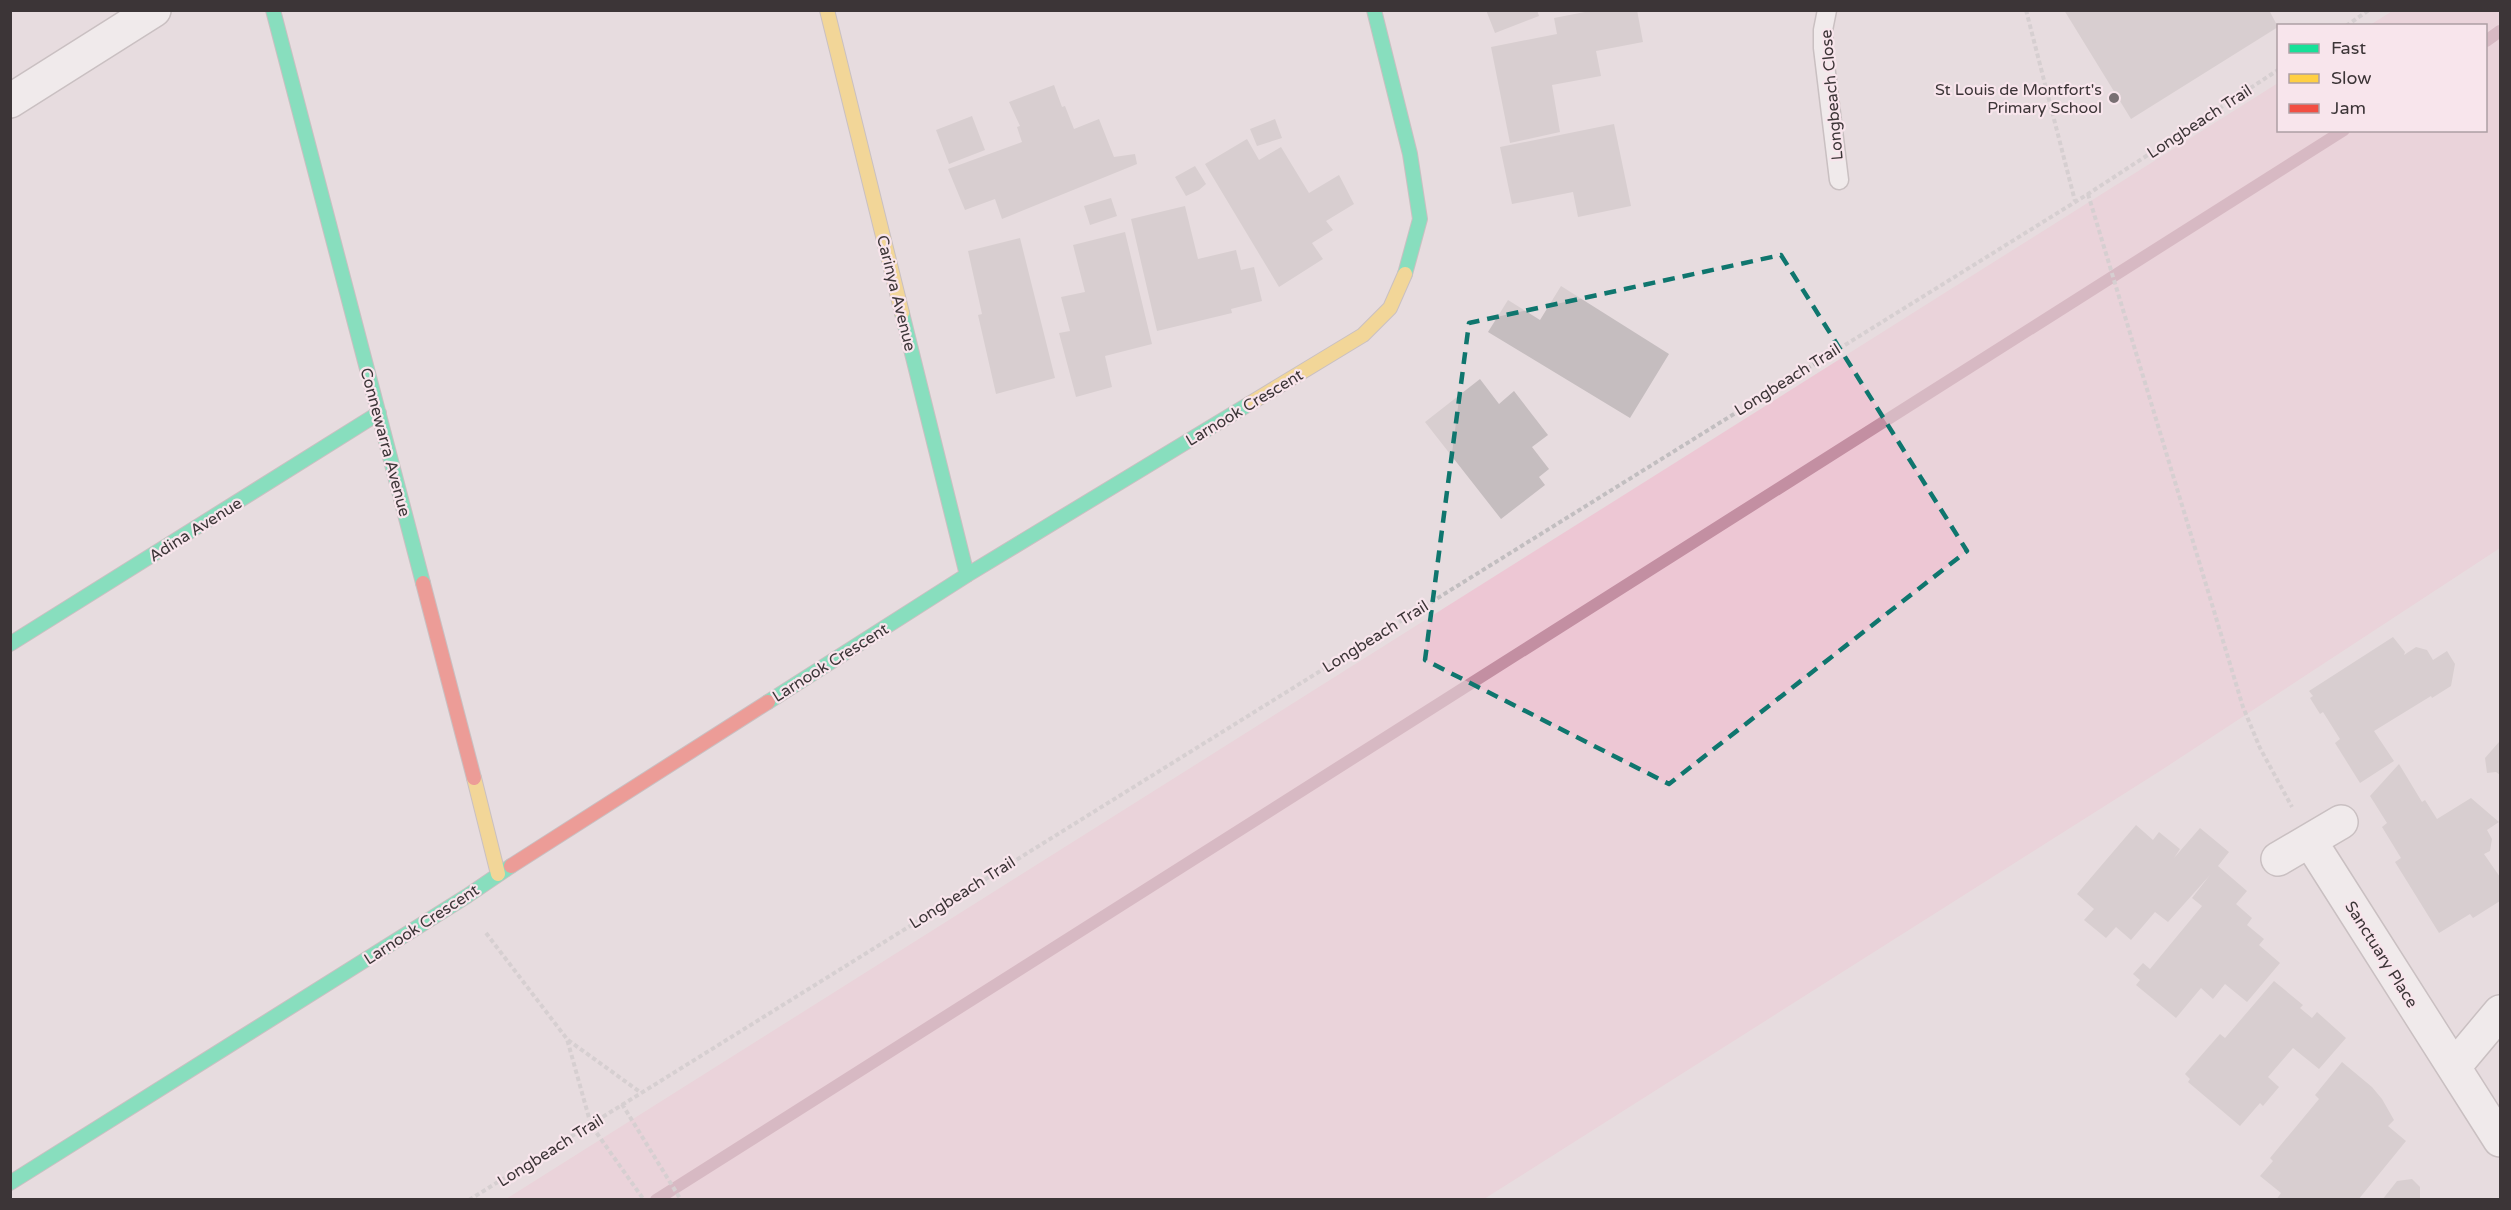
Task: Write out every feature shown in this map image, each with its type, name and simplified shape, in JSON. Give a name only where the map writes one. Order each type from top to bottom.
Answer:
[{"type":"street","points":[[10,101],[154,10]]},
{"type":"street","name":"Connewarra Avenue","points":[[273,10],[498,874]]},
{"type":"street","name":"Carinya Avenue","points":[[827,10],[967,575]]},
{"type":"street","name":"Larnook Crescent","points":[[10,1183],[467,896],[967,575],[1363,335],[1390,308],[1409,265],[1419,219],[1410,154],[1374,10]]},
{"type":"street","name":"Adina Avenue","points":[[10,645],[379,413]]},
{"type":"street","points":[[2278,859],[2341,822]]},
{"type":"street","name":"Sanctuary Place","points":[[2310,841],[2500,1140]]},
{"type":"street","points":[[2454,1067],[2500,1012]]},
{"type":"lane","name":"Longbeach Close","points":[[1827,10],[1823,30],[1823,48],[1839,180]]},
{"type":"path","points":[[2026,10],[2075,201]]},
{"type":"path","points":[[2349,24],[2369,10]]},
{"type":"path","name":"Longbeach Trail","points":[[469,1200],[2088,194],[2277,71]]},
{"type":"path","points":[[2088,194],[2243,706],[2260,748],[2310,841]]},
{"type":"path","points":[[486,933],[567,1039],[640,1092]]},
{"type":"path","points":[[567,1039],[591,1125],[644,1200]]},
{"type":"path","points":[[622,1104],[681,1200]]},
{"type":"highlighted area","points":[[1781,255],[1967,551],[1669,784],[1425,660],[1469,323]]},
{"type":"shaded area","points":[[2394,10],[2500,11],[2500,548],[2160,771],[1484,1199],[506,1199],[2277,84],[2277,132],[2487,132],[2487,24],[2372,24]]},
{"type":"building","points":[[1486,10],[1537,10],[1539,16],[1495,33]]},
{"type":"building","points":[[1585,10],[1637,10],[1643,42],[1596,51],[1601,76],[1552,85],[1560,132],[1510,143],[1491,47],[1557,34],[1554,18],[1585,12]]},
{"type":"building","points":[[2064,10],[2269,10],[2277,28],[2131,119]]},
{"type":"building","points":[[1054,85],[1062,107],[1065,106],[1074,129],[1099,119],[1114,157],[1135,154],[1137,164],[1002,219],[995,199],[965,210],[948,169],[1022,142],[1017,127],[1020,126],[1009,102]]},
{"type":"building","points":[[972,116],[985,150],[949,164],[936,130]]},
{"type":"building","points":[[1275,119],[1282,138],[1257,146],[1250,129]]},
{"type":"building","points":[[1614,124],[1631,206],[1578,217],[1573,192],[1512,204],[1500,147]]},
{"type":"building","points":[[1247,139],[1259,160],[1281,147],[1309,193],[1339,175],[1354,204],[1326,221],[1333,230],[1312,243],[1323,259],[1279,287],[1205,164]]},
{"type":"building","points":[[1195,166],[1206,184],[1186,196],[1175,177]]},
{"type":"building","points":[[1111,198],[1117,216],[1090,225],[1084,206]]},
{"type":"building","points":[[1185,206],[1198,259],[1236,250],[1241,270],[1254,267],[1262,301],[1231,309],[1232,313],[1157,331],[1131,219]]},
{"type":"building","points":[[1125,232],[1152,344],[1105,356],[1112,387],[1076,397],[1059,333],[1070,331],[1061,297],[1085,292],[1073,245]]},
{"type":"building","points":[[1020,238],[1055,378],[996,394],[978,315],[982,314],[968,251]]},
{"type":"building","points":[[1561,286],[1669,354],[1630,418],[1488,332],[1508,300],[1540,320]]},
{"type":"building","points":[[1480,379],[1499,404],[1514,391],[1548,435],[1532,447],[1549,469],[1539,477],[1545,485],[1501,519],[1425,422]]},
{"type":"building","points":[[2393,637],[2405,652],[2404,655],[2416,647],[2427,650],[2433,660],[2447,651],[2455,664],[2451,686],[2374,731],[2394,761],[2360,783],[2335,743],[2340,739],[2323,712],[2320,714],[2310,698],[2313,696],[2309,691]]},
{"type":"building","points":[[2499,742],[2500,775],[2496,772],[2487,773],[2485,758]]},
{"type":"building","points":[[2399,764],[2422,802],[2425,800],[2437,819],[2471,798],[2499,822],[2487,830],[2492,839],[2490,851],[2484,854],[2500,877],[2500,901],[2473,918],[2470,914],[2439,933],[2395,862],[2401,858],[2382,827],[2387,823],[2370,796]]},
{"type":"building","points":[[2136,825],[2153,840],[2159,832],[2180,849],[2174,858],[2200,828],[2229,852],[2218,866],[2247,891],[2236,904],[2252,918],[2247,925],[2264,939],[2259,945],[2280,963],[2247,1002],[2225,984],[2213,999],[2201,988],[2176,1018],[2136,985],[2140,980],[2133,974],[2143,963],[2150,969],[2202,906],[2192,898],[2210,875],[2168,922],[2155,912],[2131,940],[2116,927],[2106,938],[2084,920],[2094,909],[2077,894]]},
{"type":"building","points":[[2274,981],[2303,1005],[2300,1008],[2312,1018],[2317,1012],[2346,1038],[2319,1069],[2293,1048],[2268,1077],[2279,1087],[2263,1106],[2260,1103],[2240,1126],[2188,1082],[2190,1079],[2185,1074],[2220,1034],[2225,1038]]},
{"type":"building","points":[[2342,1062],[2372,1087],[2382,1099],[2394,1120],[2388,1126],[2406,1141],[2358,1200],[2276,1200],[2281,1193],[2260,1176],[2273,1161],[2270,1158],[2319,1099],[2315,1095]]},
{"type":"building","points":[[2412,1179],[2420,1187],[2420,1200],[2382,1200],[2397,1181]]},
{"type":"waterway","points":[[2487,40],[2500,31]]},
{"type":"waterway","points":[[656,1200],[2341,132]]},
{"type":"traffic: fast","points":[[273,10],[423,583]]},
{"type":"traffic: fast","points":[[1374,10],[1410,154],[1420,219],[1405,274]]},
{"type":"traffic: fast","points":[[902,313],[967,575]]},
{"type":"traffic: fast","points":[[768,702],[967,575],[1249,404]]},
{"type":"traffic: fast","points":[[10,644],[379,413]]},
{"type":"traffic: fast","points":[[10,1183],[467,896],[511,866]]},
{"type":"traffic: slow","points":[[827,10],[902,313]]},
{"type":"traffic: slow","points":[[1249,404],[1363,335],[1390,308],[1405,274]]},
{"type":"traffic: slow","points":[[474,778],[498,874]]},
{"type":"traffic: jam","points":[[423,583],[474,778]]},
{"type":"traffic: jam","points":[[511,866],[768,702]]},
{"type":"place","name":"St Louis de Montfort's Primary School","points":[[2114,98]]}]
